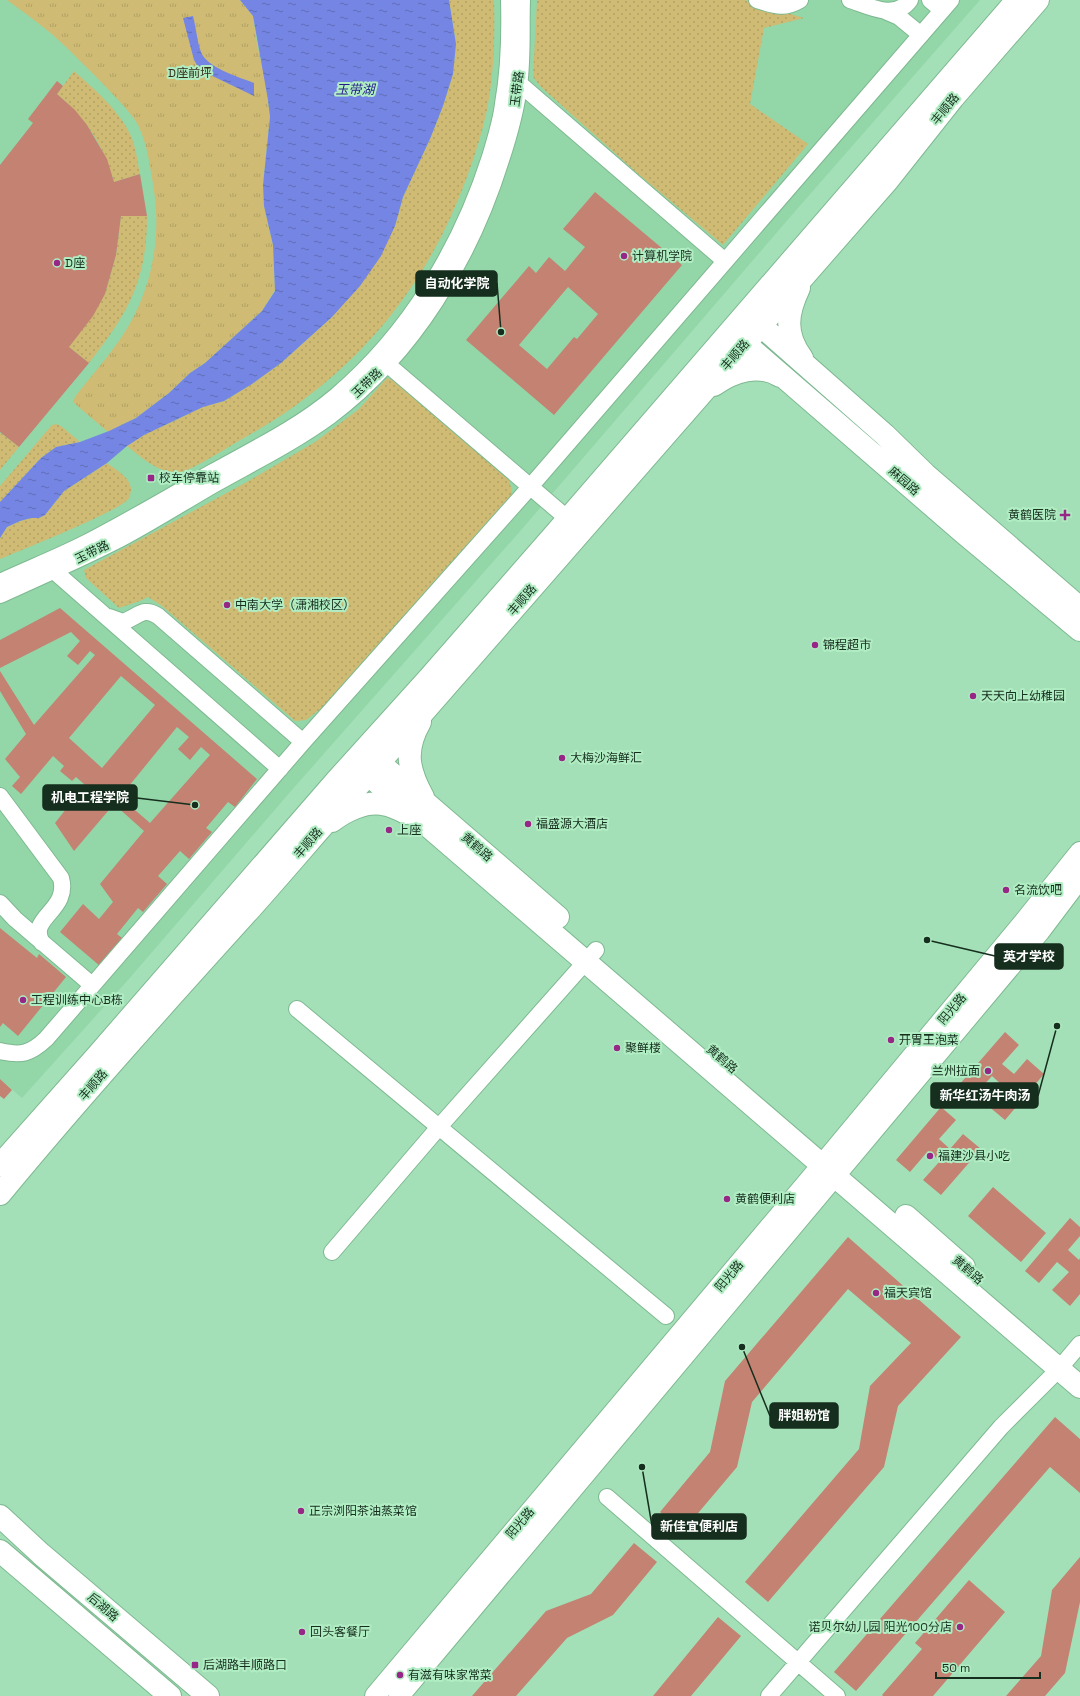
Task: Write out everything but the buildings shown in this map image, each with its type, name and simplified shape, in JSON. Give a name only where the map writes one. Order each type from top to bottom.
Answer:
[{"type":"main road","points":[[1017,0],[753,319],[885,435],[925,474],[1080,608]]},
{"type":"main road","name":"丰顺路","points":[[0,1194],[50,1134],[314,836],[366,762],[430,705],[692,405],[738,337],[753,319],[807,272],[888,180],[953,98],[1038,0]]},
{"type":"main road","points":[[807,272],[795,296],[788,325],[791,339],[797,351],[814,373]]},
{"type":"main road","points":[[0,1165],[96,1057],[366,762],[568,519],[738,337]]},
{"type":"main road","name":"麻园路","points":[[738,337],[965,534],[1080,630]]},
{"type":"main road","points":[[692,405],[723,379],[741,371],[755,369],[769,370],[787,379]]},
{"type":"main road","points":[[430,705],[416,728],[411,743],[410,762],[413,779],[436,822]]},
{"type":"main road","name":"黄鹤路","points":[[366,762],[833,1164],[1072,1360],[1080,1387]]},
{"type":"main road","points":[[314,836],[341,814],[368,805],[382,804],[436,822]]},
{"type":"main road","name":"后湖路","points":[[0,1516],[42,1554],[208,1696]]},
{"type":"main road","points":[[0,1551],[170,1696]]},
{"type":"street","points":[[0,582],[81,545],[123,523],[273,439],[306,418],[335,397],[363,372],[383,360],[427,291],[456,241],[472,207],[495,138],[503,106],[510,26],[509,0]]},
{"type":"street","name":"玉带路","points":[[0,595],[54,571],[147,524],[298,437],[331,415],[383,360],[414,333],[440,295],[464,252],[482,215],[504,152],[514,117],[520,84],[522,0]]},
{"type":"street","points":[[757,0],[782,7],[792,5],[800,0]]},
{"type":"street","points":[[850,0],[899,17],[921,35]]},
{"type":"street","points":[[885,11],[899,10],[906,6],[910,0]]},
{"type":"street","points":[[0,1051],[20,1054],[29,1052],[38,1046],[92,986],[303,742],[530,487],[947,5],[930,0]]},
{"type":"street","points":[[507,73],[725,261]]},
{"type":"street","points":[[383,360],[568,519]]},
{"type":"street","points":[[54,571],[280,769]]},
{"type":"street","points":[[106,616],[113,620],[124,622],[140,613],[147,611],[158,616],[303,742]]},
{"type":"street","points":[[134,617],[130,621],[128,631],[134,641]]},
{"type":"street","points":[[0,796],[61,878],[63,891],[62,896],[40,925],[38,933],[42,943]]},
{"type":"street","name":"阳光路","points":[[398,1696],[833,1164],[1080,852]]},
{"type":"street","name":"阳光路","points":[[375,1696],[833,1164],[1040,930],[1080,878]]},
{"type":"street","points":[[0,903],[14,919],[92,986]]},
{"type":"street","points":[[14,919],[22,924],[30,924],[44,919]]},
{"type":"street","points":[[332,1252],[439,1127],[591,956]]},
{"type":"street","points":[[297,1009],[666,1316]]},
{"type":"street","points":[[769,1696],[1001,1427],[1072,1360]]},
{"type":"street","points":[[607,1497],[837,1696]]},
{"type":"shaded area","name":"中南大学（潇湘校区）","points":[[0,0],[980,0],[791,216],[522,529],[291,791],[128,980],[22,1098],[0,1079]]},
{"type":"green space","name":"D座前坪","points":[[7,0],[240,0],[253,16],[257,44],[266,82],[270,117],[263,185],[264,206],[273,245],[275,290],[262,311],[205,363],[190,373],[169,393],[136,418],[108,432],[73,401],[109,355],[126,330],[137,310],[145,289],[155,246],[156,224],[155,201],[147,151],[138,125],[118,100],[53,35]]},
{"type":"green space","points":[[449,0],[494,0],[494,55],[491,83],[481,136],[467,177],[450,219],[429,259],[406,295],[379,329],[350,361],[317,389],[281,416],[211,458],[185,471],[172,472],[158,468],[151,464],[127,446],[144,435],[203,407],[224,401],[252,384],[281,363],[332,317],[395,226],[403,197],[430,139],[443,106],[453,74],[456,44]]},
{"type":"green space","points":[[537,0],[745,0],[804,18],[764,28],[750,104],[808,144],[723,245],[637,173],[541,87],[533,77]]},
{"type":"green space","points":[[74,71],[105,100],[125,125],[134,143],[140,174],[114,182],[105,156],[93,134],[77,113],[57,94]]},
{"type":"green space","points":[[121,216],[147,216],[146,239],[139,278],[133,295],[115,328],[89,363],[69,347],[105,294],[116,255]]},
{"type":"green space","points":[[387,378],[403,384],[508,474],[513,497],[323,707],[306,720],[295,721],[162,606],[148,597],[119,608],[86,578],[84,570],[245,483],[315,442],[359,409]]},
{"type":"green space","points":[[56,424],[61,426],[80,442],[56,447],[41,458],[0,502],[0,486],[52,425]]},
{"type":"green space","points":[[1,433],[19,447],[0,470],[0,434]]},
{"type":"green space","points":[[107,463],[122,474],[130,485],[131,489],[129,498],[123,504],[91,520],[0,559],[0,538],[7,527],[20,521],[31,518],[39,518],[45,515],[64,491]]},
{"type":"water","name":"玉带湖","points":[[240,0],[449,0],[456,44],[453,74],[443,106],[430,139],[403,197],[395,226],[381,256],[360,286],[332,317],[281,363],[252,384],[224,401],[203,407],[144,435],[127,446],[107,463],[64,491],[45,515],[39,518],[31,518],[20,521],[7,527],[0,538],[0,502],[41,458],[56,447],[80,442],[109,431],[136,418],[169,393],[190,373],[205,363],[262,311],[275,291],[273,245],[264,206],[263,185],[270,117],[268,100],[253,16]]},
{"type":"water","points":[[193,16],[201,52],[204,58],[216,67],[232,75],[254,83],[254,96],[200,70],[194,60],[183,18]]},
{"type":"place","name":"计算机学院","points":[[624,256]]},
{"type":"place","name":"D座","points":[[57,263]]},
{"type":"place","name":"自动化学院","points":[[501,332]]},
{"type":"place","name":"校车停靠站","points":[[151,478]]},
{"type":"place","name":"黄鹤医院","points":[[1065,515]]},
{"type":"place","name":"中南大学（潇湘校区）","points":[[227,605]]},
{"type":"place","name":"锦程超市","points":[[815,645]]},
{"type":"place","name":"天天向上幼稚园","points":[[973,696]]},
{"type":"place","name":"大梅沙海鲜汇","points":[[562,758]]},
{"type":"place","name":"机电工程学院","points":[[195,805]]},
{"type":"place","name":"福盛源大酒店","points":[[528,824]]},
{"type":"place","name":"上座","points":[[389,830]]},
{"type":"place","name":"名流饮吧","points":[[1006,890]]},
{"type":"place","name":"英才学校","points":[[927,940]]},
{"type":"place","name":"工程训练中心B栋","points":[[23,1000]]},
{"type":"place","name":"新华红汤牛肉汤","points":[[1057,1026]]},
{"type":"place","name":"开胃王泡菜","points":[[891,1040]]},
{"type":"place","name":"聚鲜楼","points":[[617,1048]]},
{"type":"place","name":"兰州拉面","points":[[988,1071]]},
{"type":"place","name":"福建沙县小吃","points":[[930,1156]]},
{"type":"place","name":"黄鹤便利店","points":[[727,1199]]},
{"type":"place","name":"福天宾馆","points":[[876,1293]]},
{"type":"place","name":"胖姐粉馆","points":[[742,1347]]},
{"type":"place","name":"新佳宜便利店","points":[[642,1467]]},
{"type":"place","name":"正宗浏阳茶油蒸菜馆","points":[[301,1511]]},
{"type":"place","name":"诺贝尔幼儿园 阳光100分店","points":[[960,1627]]},
{"type":"place","name":"回头客餐厅","points":[[302,1632]]},
{"type":"place","name":"后湖路丰顺路口","points":[[195,1665]]},
{"type":"place","name":"有滋有味家常菜","points":[[400,1675]]}]
